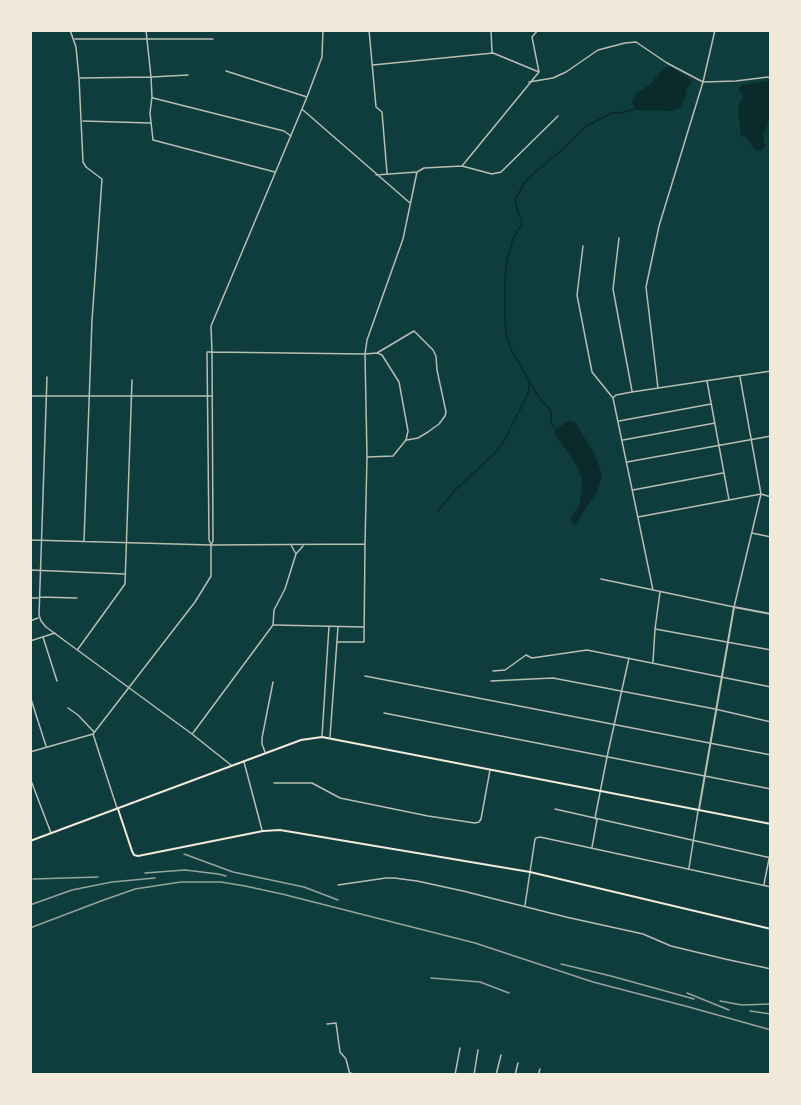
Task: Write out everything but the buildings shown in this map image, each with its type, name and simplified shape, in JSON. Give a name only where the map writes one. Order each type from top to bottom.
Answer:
[{"type":"main road","points":[[30,841],[301,740],[322,737],[771,824]]},
{"type":"main road","points":[[118,809],[132,851],[138,856],[263,831],[280,830],[530,872],[771,929]]},
{"type":"street","points":[[70,30],[74,39],[79,78],[83,162],[102,179],[89,375],[84,542]]},
{"type":"street","points":[[146,30],[152,77],[153,140],[276,172]]},
{"type":"street","points":[[211,545],[213,541],[213,396],[211,326],[307,97],[322,57],[323,30]]},
{"type":"street","points":[[369,30],[376,107],[382,112],[387,174]]},
{"type":"street","points":[[491,30],[493,53]]},
{"type":"street","points":[[538,30],[532,37],[539,72]]},
{"type":"street","points":[[658,388],[646,287],[659,226],[703,82],[715,30]]},
{"type":"street","points":[[74,39],[213,39]]},
{"type":"street","points":[[529,82],[553,78],[566,72],[598,50],[636,42],[667,63],[703,82],[768,77],[771,79]]},
{"type":"street","points":[[373,65],[493,53],[539,72]]},
{"type":"street","points":[[226,71],[307,97]]},
{"type":"street","points":[[462,166],[539,72]]},
{"type":"street","points":[[79,78],[188,75]]},
{"type":"street","points":[[152,98],[284,131],[291,136]]},
{"type":"street","points":[[302,110],[306,111],[376,175],[411,203]]},
{"type":"street","points":[[376,175],[417,172],[424,168],[462,166],[492,174],[501,172],[558,116]]},
{"type":"street","points":[[82,121],[151,123]]},
{"type":"street","points":[[337,642],[364,642],[367,457],[365,354],[367,340],[403,239],[417,172]]},
{"type":"street","points":[[619,238],[613,289],[632,392]]},
{"type":"street","points":[[583,246],[577,295],[592,372],[613,398],[654,591]]},
{"type":"street","points":[[30,752],[93,733],[195,602],[211,576],[207,352],[377,353],[414,331],[434,350],[446,412],[439,424],[428,432],[418,438],[406,440]]},
{"type":"street","points":[[367,457],[393,456],[406,440],[408,431],[399,382],[382,355],[377,353]]},
{"type":"street","points":[[613,398],[616,395],[632,392],[771,371]]},
{"type":"street","points":[[688,868],[727,642],[761,494],[740,376]]},
{"type":"street","points":[[47,377],[39,616],[46,627],[130,687],[231,766]]},
{"type":"street","points":[[78,649],[125,584],[132,380]]},
{"type":"street","points":[[707,381],[729,501]]},
{"type":"street","points":[[30,396],[213,396]]},
{"type":"street","points":[[618,421],[711,404]]},
{"type":"street","points":[[622,441],[715,423]]},
{"type":"street","points":[[626,462],[771,436]]},
{"type":"street","points":[[632,490],[724,473]]},
{"type":"street","points":[[638,517],[761,494],[771,497]]},
{"type":"street","points":[[752,533],[771,537]]},
{"type":"street","points":[[30,540],[211,545],[365,544]]},
{"type":"street","points":[[291,544],[296,554]]},
{"type":"street","points":[[192,734],[273,625],[274,610],[285,589],[296,554],[304,544]]},
{"type":"street","points":[[30,570],[126,574]]},
{"type":"street","points":[[601,579],[771,614]]},
{"type":"street","points":[[653,663],[660,592]]},
{"type":"street","points":[[30,598],[77,598]]},
{"type":"street","points":[[30,621],[39,616]]},
{"type":"street","points":[[273,625],[364,627]]},
{"type":"street","points":[[322,737],[329,626]]},
{"type":"street","points":[[330,738],[338,627]]},
{"type":"street","points":[[655,629],[771,650]]},
{"type":"street","points":[[30,641],[56,633]]},
{"type":"street","points":[[43,637],[57,681]]},
{"type":"street","points":[[493,671],[505,670],[526,655],[532,658],[587,650],[771,687]]},
{"type":"street","points":[[591,848],[607,757],[629,658]]},
{"type":"street","points":[[365,676],[771,755]]},
{"type":"street","points":[[491,681],[553,678],[771,722]]},
{"type":"street","points":[[266,753],[261,741],[273,682]]},
{"type":"street","points":[[30,696],[46,747]]},
{"type":"street","points":[[68,708],[78,715],[93,733],[118,809]]},
{"type":"street","points":[[384,713],[771,789]]},
{"type":"street","points":[[244,761],[263,831]]},
{"type":"street","points":[[274,783],[312,783],[340,798],[475,823],[481,819],[490,769]]},
{"type":"street","points":[[30,778],[51,833]]},
{"type":"street","points":[[555,809],[770,857]]},
{"type":"street","points":[[525,906],[538,837],[771,887]]},
{"type":"street","points":[[764,885],[771,849]]},
{"type":"street","points":[[338,885],[394,878],[447,887],[643,934],[671,946],[725,960],[771,969]]},
{"type":"street","points":[[327,1024],[336,1023],[340,1052],[346,1059],[350,1074],[357,1075]]},
{"type":"street","points":[[455,1075],[460,1048]]},
{"type":"street","points":[[474,1075],[478,1050]]},
{"type":"street","points":[[496,1075],[501,1055]]},
{"type":"street","points":[[515,1075],[518,1063]]},
{"type":"street","points":[[538,1075],[540,1069]]},
{"type":"water","points":[[666,67],[671,67],[691,80],[679,109],[671,111],[635,109],[632,103],[635,95],[653,82]]},
{"type":"water","points":[[771,81],[771,107],[763,136],[765,146],[762,150],[756,151],[746,137],[741,136],[738,108],[743,94],[739,92],[739,89],[741,85]]},
{"type":"water","points":[[570,420],[575,422],[595,455],[602,474],[597,492],[575,525],[571,522],[571,518],[579,505],[581,476],[555,432]]},
{"type":"waterway","points":[[556,429],[551,423],[551,412],[529,381],[507,338],[505,321],[507,260],[513,239],[522,223],[515,199],[527,179],[562,150],[586,126],[612,113],[635,109]]},
{"type":"waterway","points":[[438,511],[457,488],[503,443],[526,398],[529,383]]},
{"type":"railway","points":[[184,854],[233,872],[304,887],[338,900]]},
{"type":"railway","points":[[145,873],[185,870],[226,876]]},
{"type":"railway","points":[[33,879],[98,877]]},
{"type":"railway","points":[[30,905],[72,890],[112,882],[155,878]]},
{"type":"railway","points":[[30,928],[135,889],[181,882],[221,882],[282,894],[475,943],[593,982],[771,1030]]},
{"type":"railway","points":[[561,964],[694,999]]},
{"type":"railway","points":[[431,978],[480,982],[509,993]]},
{"type":"railway","points":[[687,993],[729,1010]]},
{"type":"railway","points":[[720,1001],[742,1005],[771,1004]]},
{"type":"railway","points":[[750,1011],[771,1014]]}]
